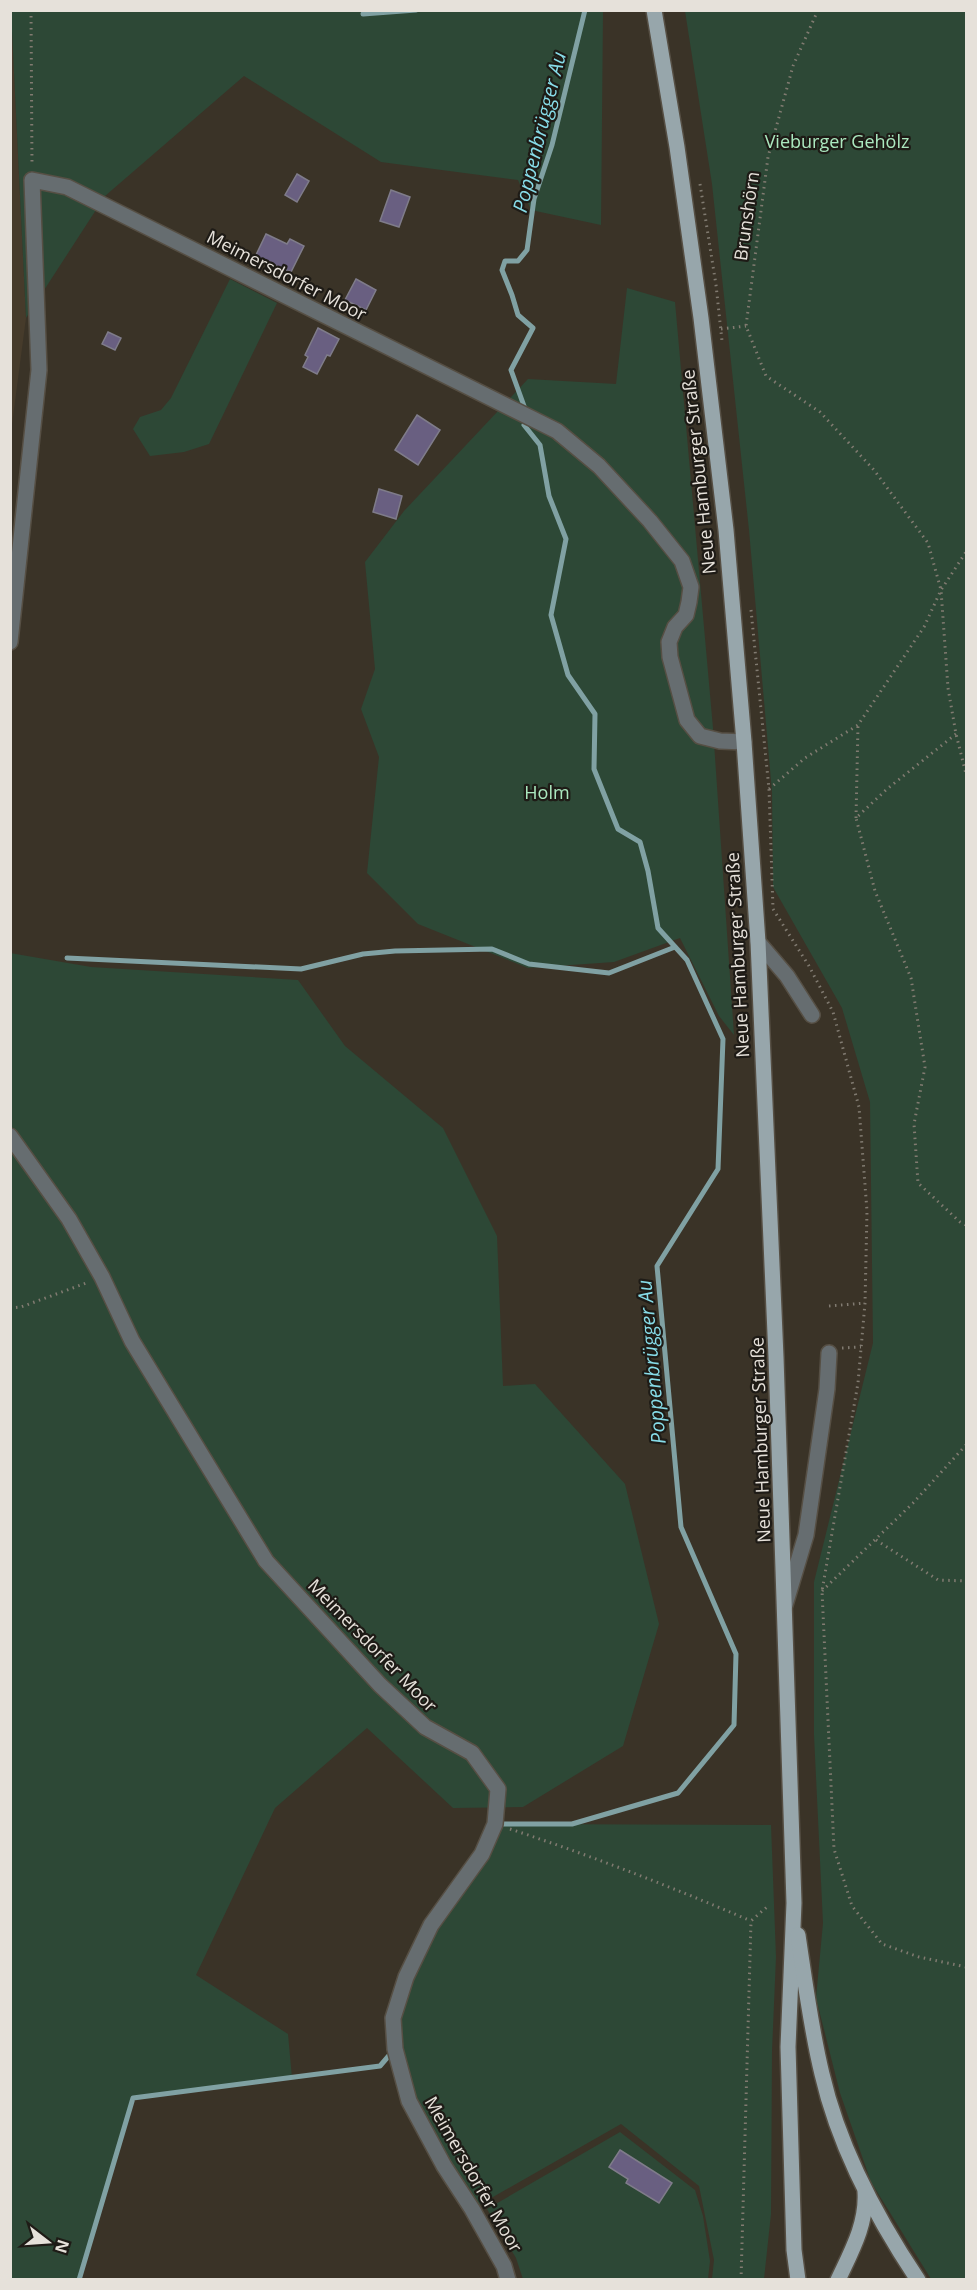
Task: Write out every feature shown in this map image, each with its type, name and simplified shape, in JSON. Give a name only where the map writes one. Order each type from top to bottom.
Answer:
[{"type":"main road","name":"Neue Hamburger Straße","points":[[654,10],[701,318],[726,530],[744,741],[758,942],[785,1605],[794,1903]]},
{"type":"main road","points":[[794,1903],[813,2032],[822,2077],[833,2111],[865,2193],[918,2280]]},
{"type":"main road","points":[[794,1903],[788,2047],[794,2250],[798,2280]]},
{"type":"main road","points":[[838,2280],[859,2232],[865,2208],[865,2193]]},
{"type":"main road","points":[[790,2280],[794,2250]]},
{"type":"street","name":"Meimersdorfer Moor","points":[[32,180],[67,187],[557,431],[598,466],[650,521],[682,561],[691,587],[689,602],[686,615],[675,627],[669,642],[670,657],[687,720],[700,736],[720,741],[744,741]]},
{"type":"street","points":[[10,642],[39,370],[32,180]]},
{"type":"street","points":[[758,942],[787,976],[812,1016]]},
{"type":"street","name":"Meimersdorfer Moor","points":[[10,1136],[69,1219],[102,1277],[132,1341],[266,1561],[387,1692],[425,1727],[472,1753],[498,1789],[495,1824],[482,1854],[431,1925],[406,1977],[393,2018],[395,2049],[409,2101],[444,2166],[472,2208],[504,2266],[508,2280]]},
{"type":"street","points":[[785,1605],[807,1535],[823,1421],[829,1353]]},
{"type":"path","points":[[31,10],[32,180]]},
{"type":"path","name":"Brunshörn","points":[[746,326],[768,157],[793,66],[818,10]]},
{"type":"path","points":[[699,181],[716,285],[723,352]]},
{"type":"path","points":[[720,329],[746,326],[766,376],[820,412],[874,470],[928,543],[941,590],[948,688],[966,774]]},
{"type":"path","points":[[769,789],[805,758],[858,725],[924,627],[941,590],[966,552]]},
{"type":"path","points":[[750,610],[769,789],[774,909],[809,966],[833,1012],[859,1107],[867,1211],[865,1303],[858,1383],[822,1591],[834,1849],[852,1906],[882,1944],[919,1957],[966,1967]]},
{"type":"path","points":[[858,725],[856,818],[875,891],[911,978],[925,1066],[914,1124],[918,1183],[966,1225]]},
{"type":"path","points":[[856,818],[886,789],[956,734]]},
{"type":"path","points":[[10,1308],[21,1307],[102,1277]]},
{"type":"path","points":[[829,1306],[865,1303]]},
{"type":"path","points":[[822,1591],[876,1540],[966,1445]]},
{"type":"path","points":[[876,1540],[938,1580],[966,1581]]},
{"type":"path","points":[[495,1824],[603,1860],[752,1921]]},
{"type":"path","points":[[741,2280],[752,1921],[768,1906]]},
{"type":"shaded area","points":[[10,11],[26,318],[11,432]]},
{"type":"green space","points":[[11,11],[603,11],[601,225],[531,210],[518,180],[381,162],[244,76],[105,196],[26,318]]},
{"type":"green space","name":"Vieburger Gehölz","points":[[685,11],[966,11],[966,2279],[931,2279],[871,2182],[840,2093],[816,1998],[823,1923],[814,1735],[814,1582],[873,1343],[870,1102],[842,1008],[773,887],[772,792],[749,530],[712,184]]},
{"type":"green space","points":[[230,279],[277,303],[209,444],[184,452],[150,456],[133,429],[140,417],[161,410],[171,398]]},
{"type":"green space","name":"Holm","points":[[627,288],[675,302],[713,728],[734,1035],[719,1016],[680,938],[614,962],[528,968],[418,924],[367,873],[379,757],[361,709],[375,669],[365,562],[404,511],[528,379],[616,384]]},
{"type":"green space","points":[[10,953],[91,967],[298,980],[345,1046],[443,1128],[497,1236],[503,1386],[535,1384],[625,1484],[659,1624],[623,1746],[523,1807],[453,1808],[367,1728],[275,1808],[196,1975],[288,2034],[292,2078],[133,2098],[79,2279],[11,2279]]},
{"type":"green space","points":[[495,1824],[771,1825],[776,1957],[772,2051],[771,2214],[764,2279],[712,2279],[714,2260],[699,2186],[621,2124],[472,2209],[444,2166],[395,2049],[406,1977]]},
{"type":"green space","points":[[620,2132],[695,2190],[703,2216],[710,2261],[708,2279],[523,2279],[516,2258],[487,2209]]},
{"type":"building","points":[[297,174],[309,181],[297,202],[285,195]]},
{"type":"building","points":[[391,190],[410,197],[399,227],[380,221]]},
{"type":"building","points":[[266,234],[287,244],[290,239],[304,246],[291,272],[255,257]]},
{"type":"building","points":[[356,279],[376,290],[366,310],[345,300]]},
{"type":"building","points":[[318,328],[339,339],[317,374],[303,367],[308,357],[305,355]]},
{"type":"building","points":[[108,332],[121,338],[115,350],[102,344]]},
{"type":"building","points":[[417,415],[440,430],[418,465],[395,450]]},
{"type":"building","points":[[379,489],[402,496],[396,519],[373,512]]},
{"type":"building","points":[[620,2150],[672,2183],[659,2203],[626,2183],[628,2179],[609,2167]]},
{"type":"waterway","points":[[363,14],[416,10]]},
{"type":"waterway","name":"Poppenbrügger Au","points":[[524,406],[511,370],[533,328],[518,315],[502,270],[505,261],[518,261],[527,250],[534,199],[552,145],[585,10]]},
{"type":"waterway","name":"Poppenbrügger Au","points":[[496,1824],[572,1824],[678,1793],[734,1725],[736,1654],[681,1527],[657,1266],[718,1169],[723,1039],[687,960],[658,928],[648,871],[640,842],[618,829],[594,769],[595,714],[568,675],[551,615],[566,539],[549,496],[540,445],[524,425]]},
{"type":"waterway","points":[[67,958],[301,969],[363,954],[492,949],[529,964],[609,973],[675,947]]},
{"type":"waterway","points":[[79,2280],[133,2098],[380,2066],[392,2052]]}]
